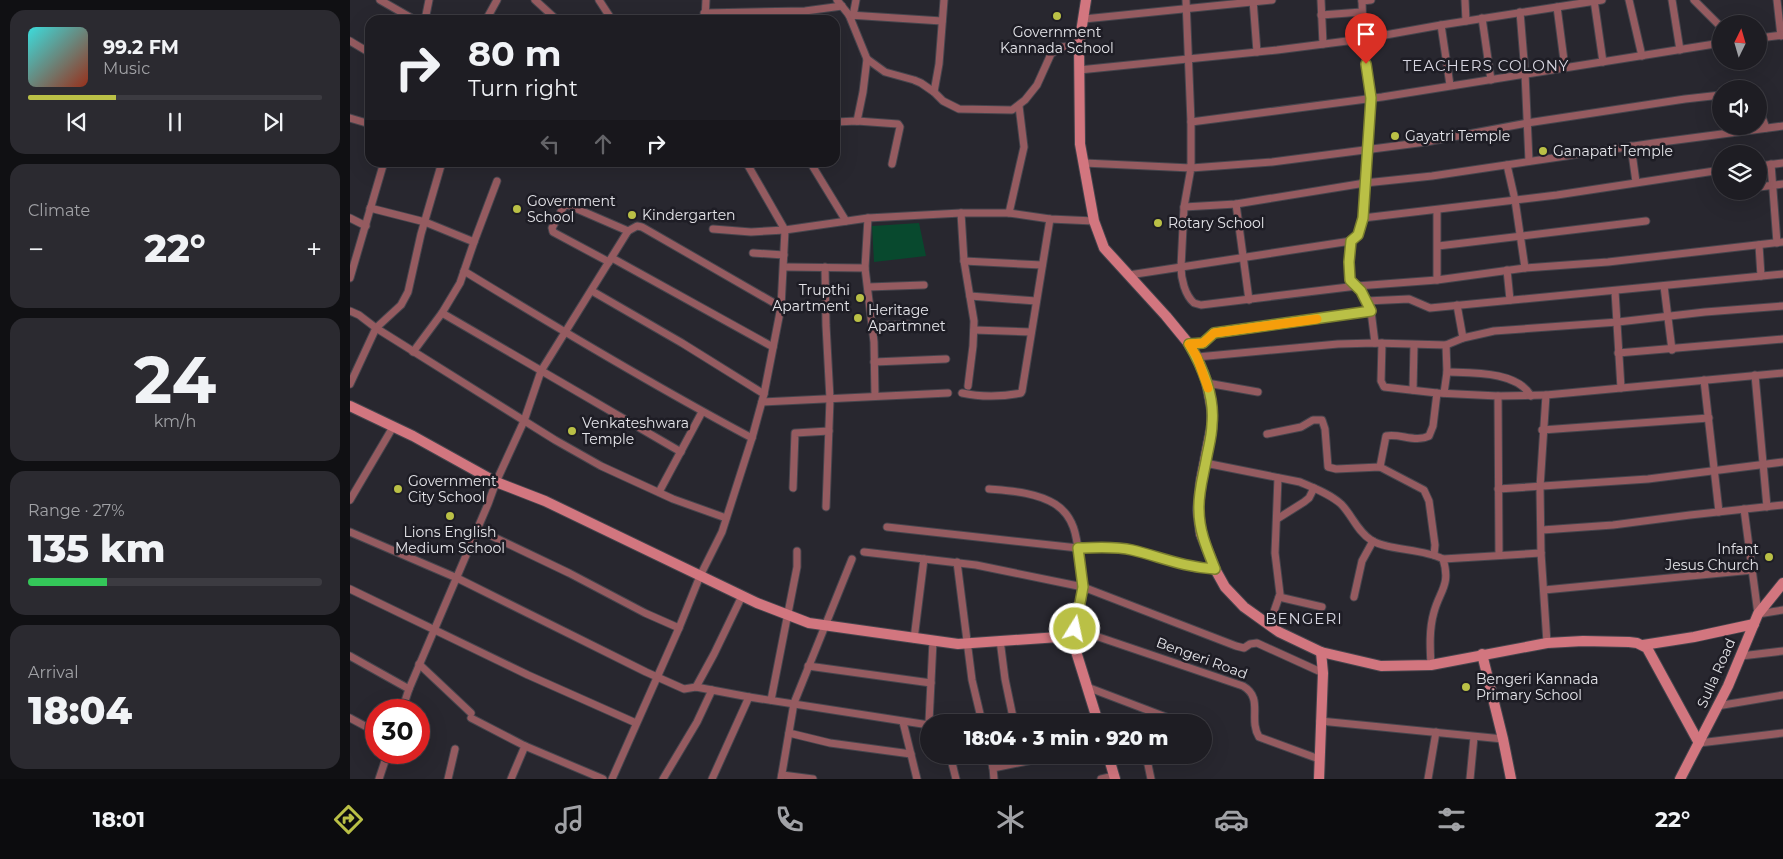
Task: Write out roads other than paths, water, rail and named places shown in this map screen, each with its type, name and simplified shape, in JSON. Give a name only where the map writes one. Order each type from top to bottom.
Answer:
[{"type":"main road","points":[[1086,0],[1079,45],[1080,144],[1094,221],[1104,248],[1189,344],[1197,357],[1207,383],[1213,418],[1199,499],[1199,518],[1201,534],[1215,569],[1225,587],[1244,607],[1269,626],[1321,652],[1381,666],[1431,664],[1547,643],[1605,640],[1637,643],[1647,648],[1699,743]]},
{"type":"main road","points":[[350,406],[393,426],[496,482],[545,501],[742,596],[809,623],[933,642],[968,643],[1059,637],[1069,639],[1074,645],[1095,714]]},
{"type":"main road","name":"Sulla Road","points":[[1680,779],[1741,656],[1758,614],[1783,583]]},
{"type":"main road","points":[[1643,645],[1694,637],[1754,624]]},
{"type":"main road","points":[[1319,779],[1323,673],[1321,652]]},
{"type":"main road","points":[[1482,654],[1511,779]]},
{"type":"main road","points":[[1110,764],[1114,777]]},
{"type":"street","points":[[380,0],[407,15]]},
{"type":"street","points":[[426,15],[429,0]]},
{"type":"street","points":[[489,15],[497,0]]},
{"type":"street","points":[[536,0],[552,15]]},
{"type":"street","points":[[599,0],[609,15]]},
{"type":"street","points":[[705,15],[706,0]]},
{"type":"street","points":[[837,0],[851,15],[866,59],[856,121]]},
{"type":"street","points":[[851,15],[856,0]]},
{"type":"street","points":[[934,92],[939,64],[944,0]]},
{"type":"street","points":[[1084,19],[1186,4],[1272,0]]},
{"type":"street","points":[[1321,0],[1323,44]]},
{"type":"street","points":[[1129,275],[1243,256],[1351,241],[1358,235],[1363,218],[1371,98],[1364,39],[1362,0],[1371,0]]},
{"type":"street","points":[[1464,0],[1466,21]]},
{"type":"street","points":[[1079,70],[1364,39],[1597,0],[1603,62]]},
{"type":"street","points":[[1629,0],[1642,56]]},
{"type":"street","points":[[1672,0],[1680,50]]},
{"type":"street","points":[[1694,0],[1712,17]]},
{"type":"street","points":[[1768,37],[1782,35],[1777,0]]},
{"type":"street","points":[[1254,1],[1256,52]]},
{"type":"street","points":[[1186,4],[1191,168],[1184,207],[1181,273],[1186,294],[1194,304],[1201,305],[1357,286],[1437,280],[1525,268],[1608,262],[1780,243],[1771,164]]},
{"type":"street","points":[[725,15],[805,11],[842,6]]},
{"type":"street","points":[[1557,7],[1565,68]]},
{"type":"street","points":[[1321,15],[1362,12]]},
{"type":"street","points":[[1520,12],[1526,73],[1529,161]]},
{"type":"street","points":[[851,15],[942,20]]},
{"type":"street","points":[[1482,18],[1491,80]]},
{"type":"street","points":[[1441,25],[1450,85]]},
{"type":"street","points":[[350,41],[365,50]]},
{"type":"street","points":[[866,59],[885,72],[914,80],[934,92],[943,101],[959,108],[1012,110],[1019,106],[1037,85],[1051,54],[1061,47],[1079,45]]},
{"type":"street","points":[[1191,122],[1371,98],[1712,45]]},
{"type":"street","points":[[1084,163],[1191,168],[1272,162],[1368,148],[1426,142],[1527,123],[1712,96]]},
{"type":"street","points":[[1009,213],[1024,147],[1019,106]]},
{"type":"street","points":[[350,118],[365,122]]},
{"type":"street","points":[[840,122],[856,121],[899,125],[892,164]]},
{"type":"street","points":[[1767,128],[1783,126]]},
{"type":"street","points":[[1184,207],[1236,204],[1365,183],[1432,176],[1714,135]]},
{"type":"street","points":[[1631,146],[1636,182]]},
{"type":"street","points":[[1767,165],[1783,163]]},
{"type":"street","points":[[1506,164],[1516,200],[1525,268]]},
{"type":"street","points":[[350,278],[382,167]]},
{"type":"street","points":[[350,384],[376,328],[401,305],[408,292],[441,167]]},
{"type":"street","points":[[749,167],[785,230],[778,288],[782,289]]},
{"type":"street","points":[[813,167],[846,221]]},
{"type":"street","points":[[1363,218],[1516,200],[1712,171]]},
{"type":"street","points":[[413,352],[442,313],[460,283],[496,181]]},
{"type":"street","points":[[1767,186],[1783,184]]},
{"type":"street","points":[[1236,204],[1249,300]]},
{"type":"street","points":[[628,231],[568,205],[564,206],[552,228],[553,232],[610,260],[773,347]]},
{"type":"street","points":[[370,208],[425,222],[474,242]]},
{"type":"street","points":[[1437,210],[1437,280]]},
{"type":"street","points":[[961,213],[964,261],[974,330],[968,386]]},
{"type":"street","points":[[713,229],[751,232],[785,230],[868,218],[961,213],[1009,213],[1050,219],[1094,221]]},
{"type":"street","points":[[350,218],[366,226]]},
{"type":"street","points":[[868,218],[866,268],[872,326],[875,396]]},
{"type":"street","points":[[962,393],[972,395],[1013,395],[1021,393],[1050,219]]},
{"type":"street","points":[[1438,246],[1646,221]]},
{"type":"street","points":[[406,699],[496,482],[524,421],[541,371],[628,231],[637,226],[642,227],[781,307]]},
{"type":"street","points":[[1351,241],[1350,280],[1357,286],[1371,311],[1379,343],[1382,386],[1440,393],[1532,396],[1783,373]]},
{"type":"street","points":[[1759,245],[1761,276]]},
{"type":"street","points":[[753,253],[783,255]]},
{"type":"street","points":[[612,779],[700,576],[722,532],[763,398],[781,307],[783,255]]},
{"type":"street","points":[[964,261],[1042,265]]},
{"type":"street","points":[[784,267],[866,268]]},
{"type":"street","points":[[825,267],[830,399],[826,507]]},
{"type":"street","points":[[1507,270],[1510,300]]},
{"type":"street","points":[[464,271],[702,412],[752,438]]},
{"type":"street","points":[[1366,301],[1409,299],[1430,308],[1783,274]]},
{"type":"street","points":[[868,287],[924,285]]},
{"type":"street","points":[[1664,286],[1672,350]]},
{"type":"street","points":[[592,290],[682,343],[763,398],[830,399],[948,393]]},
{"type":"street","points":[[1615,291],[1621,388]]},
{"type":"street","points":[[970,296],[1036,301]]},
{"type":"street","points":[[1457,305],[1463,338]]},
{"type":"street","points":[[1197,357],[1379,343],[1446,345],[1463,338],[1494,331],[1618,322],[1705,312],[1783,306]]},
{"type":"street","points":[[350,311],[359,314],[376,328],[413,352],[600,466],[659,492],[726,518]]},
{"type":"street","points":[[1189,344],[1203,343],[1214,333],[1371,311]]},
{"type":"street","points":[[442,313],[681,452]]},
{"type":"street","points":[[872,326],[908,324]]},
{"type":"street","points":[[974,330],[1031,332]]},
{"type":"street","points":[[1618,353],[1672,350],[1783,339]]},
{"type":"street","points":[[1413,390],[1414,345]]},
{"type":"street","points":[[1380,467],[1386,436],[1421,438],[1429,436],[1447,372],[1446,345]]},
{"type":"street","points":[[874,362],[946,359]]},
{"type":"street","points":[[1447,372],[1496,374],[1527,388],[1532,396]]},
{"type":"street","points":[[1755,375],[1767,507]]},
{"type":"street","points":[[1704,380],[1719,512]]},
{"type":"street","points":[[1207,383],[1258,392]]},
{"type":"street","points":[[1546,395],[1542,430],[1540,487],[1541,553],[1547,643]]},
{"type":"street","points":[[1498,396],[1499,555]]},
{"type":"street","points":[[659,492],[702,412]]},
{"type":"street","points":[[1542,430],[1709,418]]},
{"type":"street","points":[[1267,434],[1286,431],[1313,420],[1322,420],[1325,429],[1328,467],[1380,467],[1424,490],[1429,501],[1435,545],[1434,555]]},
{"type":"street","points":[[350,500],[393,426]]},
{"type":"street","points":[[793,488],[795,433],[829,431]]},
{"type":"street","points":[[1498,490],[1648,479],[1783,462]]},
{"type":"street","points":[[1205,463],[1300,482],[1314,488],[1341,504],[1362,532],[1373,541],[1434,555],[1442,559],[1541,553]]},
{"type":"street","points":[[1269,626],[1280,597],[1275,553],[1278,478]]},
{"type":"street","points":[[1277,519],[1309,498],[1314,488]]},
{"type":"street","points":[[988,489],[1023,492],[1048,500],[1063,510],[1070,520],[1076,532],[1083,587],[1075,629],[1069,639]]},
{"type":"street","points":[[1542,530],[1613,525],[1783,505]]},
{"type":"street","points":[[1744,509],[1758,614],[1783,610]]},
{"type":"street","points":[[887,527],[1078,548],[1116,547],[1195,568],[1215,569]]},
{"type":"street","points":[[477,529],[679,628]]},
{"type":"street","points":[[350,532],[457,578],[684,689],[696,687],[920,723]]},
{"type":"street","points":[[1354,597],[1362,561],[1373,541]]},
{"type":"street","points":[[773,700],[797,567],[797,552]]},
{"type":"street","points":[[864,552],[976,565],[1083,587],[1236,646],[1244,648],[1250,644],[1257,643],[1323,673]]},
{"type":"street","points":[[813,779],[782,777],[792,702],[852,559]]},
{"type":"street","points":[[914,639],[924,559]]},
{"type":"street","points":[[1431,664],[1431,630],[1434,613],[1446,582],[1442,559]]},
{"type":"street","points":[[957,562],[972,680],[980,714]]},
{"type":"street","points":[[1544,590],[1753,570]]},
{"type":"street","points":[[350,589],[528,675],[636,723]]},
{"type":"street","points":[[696,687],[742,596]]},
{"type":"street","points":[[1280,597],[1322,606]]},
{"type":"street","name":"Bengeri Road","points":[[1075,629],[1243,686],[1253,694],[1255,700],[1255,726],[1259,737],[1319,759]]},
{"type":"street","points":[[1000,640],[1012,714]]},
{"type":"street","points":[[929,714],[933,642]]},
{"type":"street","points":[[1741,656],[1783,651]]},
{"type":"street","points":[[350,656],[409,689]]},
{"type":"street","points":[[420,664],[471,716],[525,746],[603,779]]},
{"type":"street","points":[[808,666],[931,683]]},
{"type":"street","points":[[1087,687],[1158,714]]},
{"type":"street","points":[[663,779],[697,722],[712,690]]},
{"type":"street","points":[[1717,706],[1783,695]]},
{"type":"street","points":[[712,779],[750,697]]},
{"type":"street","points":[[350,718],[365,726]]},
{"type":"street","points":[[1320,721],[1503,739]]},
{"type":"street","points":[[903,722],[917,779]]},
{"type":"street","points":[[1428,779],[1436,732]]},
{"type":"street","points":[[1699,743],[1783,733]]},
{"type":"street","points":[[789,734],[830,743],[911,754]]},
{"type":"street","points":[[1470,779],[1474,737]]},
{"type":"street","points":[[511,779],[525,746]]},
{"type":"street","points":[[448,779],[455,749]]},
{"type":"street","points":[[379,779],[384,764]]},
{"type":"street","points":[[952,764],[956,779]]},
{"type":"street","points":[[992,764],[994,779]]},
{"type":"street","points":[[993,768],[1004,764]]},
{"type":"street","points":[[1148,764],[1151,779]]},
{"type":"street","points":[[1101,779],[1114,777]]},
{"type":"place","name":"Government Kannada School","points":[[1057,16]]},
{"type":"place","name":"Gayatri Temple","points":[[1395,136]]},
{"type":"place","name":"Ganapati Temple","points":[[1543,151]]},
{"type":"place","name":"Government School","points":[[517,209]]},
{"type":"place","name":"Kindergarten","points":[[632,215]]},
{"type":"place","name":"Rotary School","points":[[1158,223]]},
{"type":"place","name":"Trupthi Apartment","points":[[860,298]]},
{"type":"place","name":"Heritage Apartmnet","points":[[858,318]]},
{"type":"place","name":"Venkateshwara Temple","points":[[572,431]]},
{"type":"place","name":"Government City School","points":[[398,489]]},
{"type":"place","name":"Lions English Medium School","points":[[450,516]]},
{"type":"place","name":"Infant Jesus Church","points":[[1769,557]]},
{"type":"place","name":"Bengeri Kannada Primary School","points":[[1466,687]]},
{"type":"district","name":"TEACHERS COLONY","points":[[1486,65]]},
{"type":"district","name":"BENGERI","points":[[1304,618]]}]
